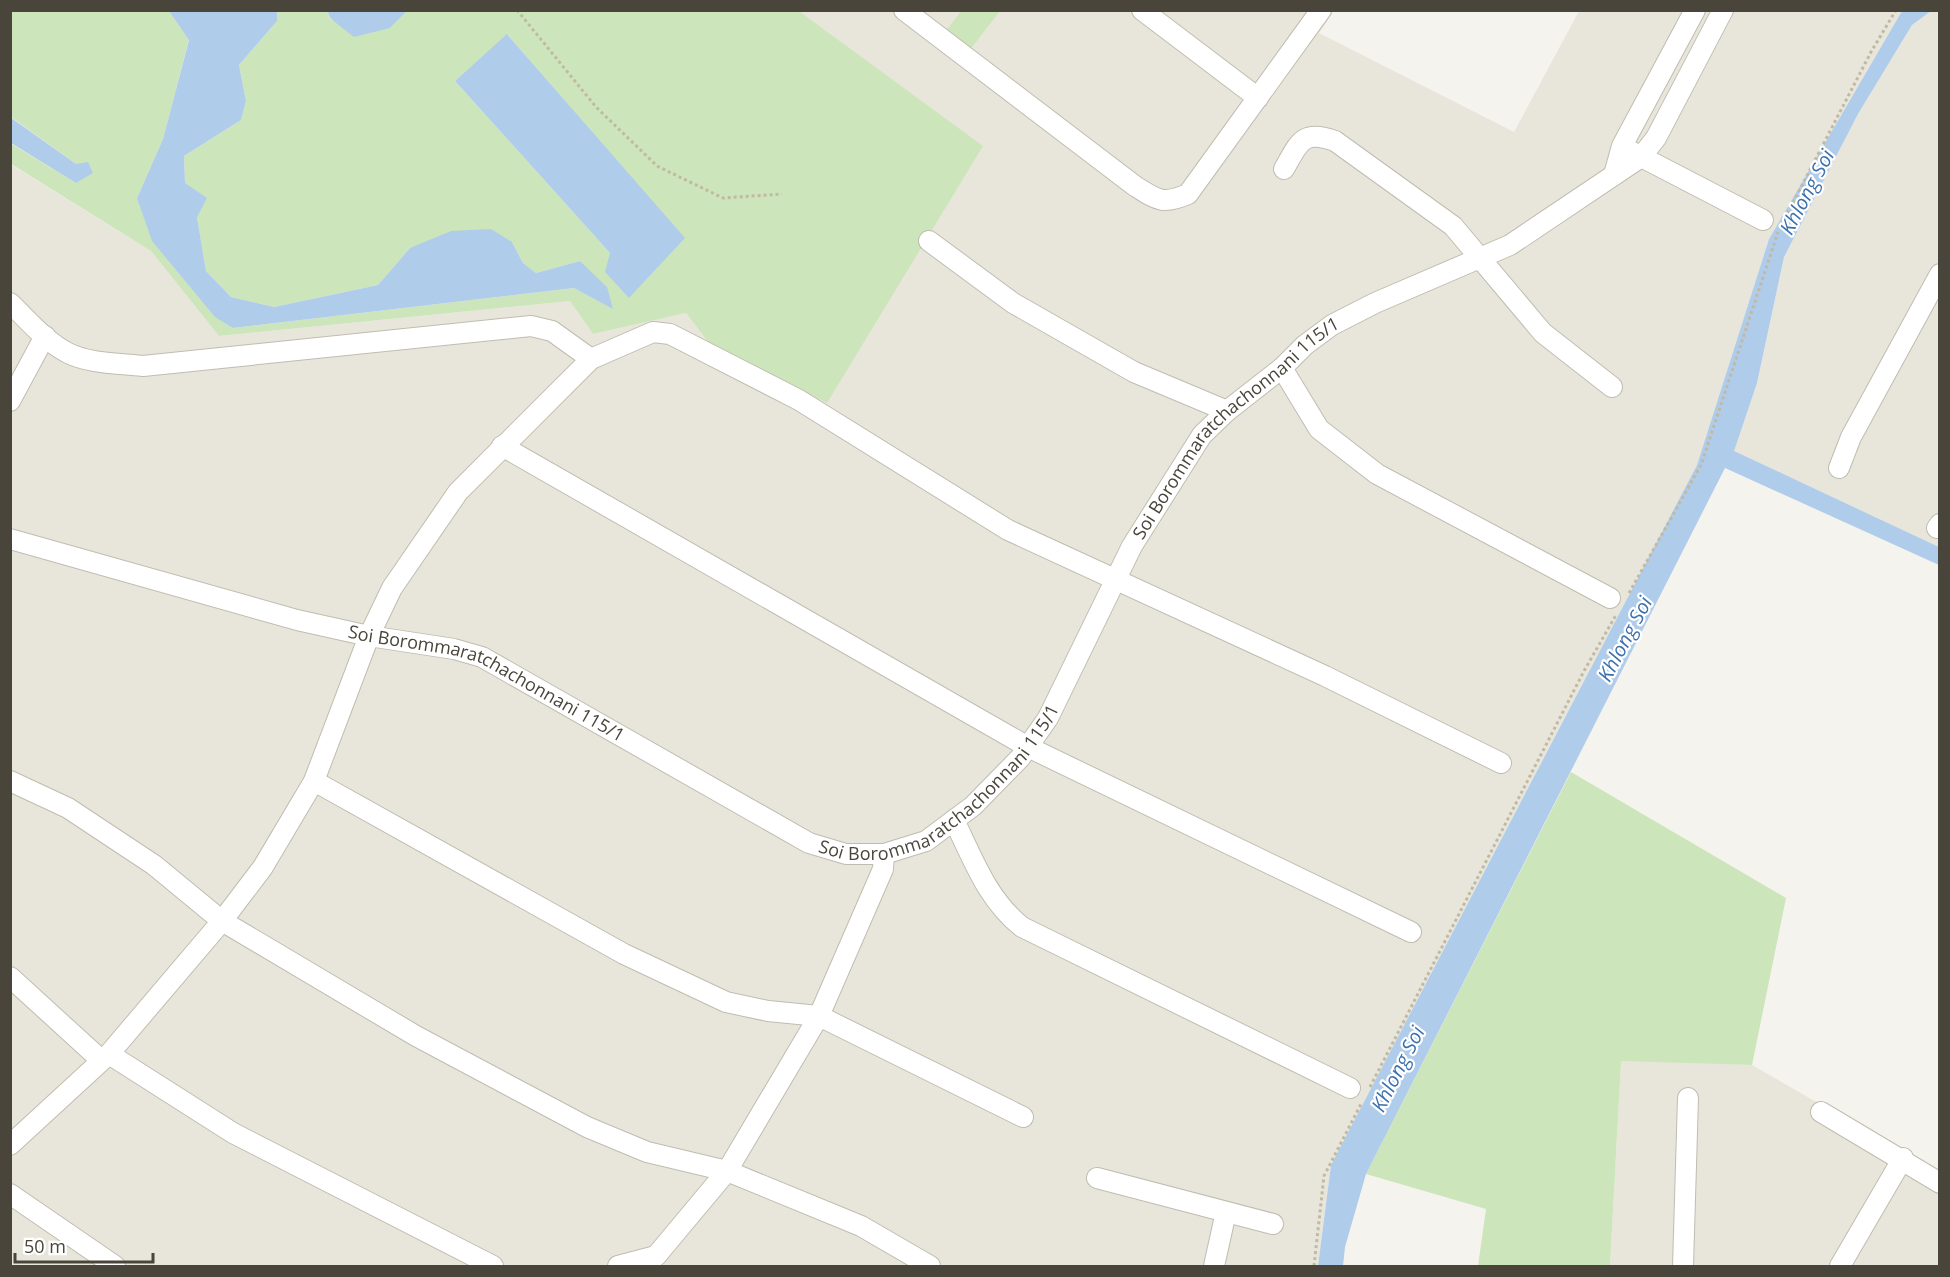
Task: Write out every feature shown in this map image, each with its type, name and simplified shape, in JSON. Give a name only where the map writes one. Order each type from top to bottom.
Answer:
[{"type":"street","points":[[904,10],[1135,186],[1157,200],[1172,201],[1188,194],[1320,10]]},
{"type":"street","points":[[1142,10],[1258,98]]},
{"type":"street","points":[[1614,175],[1622,146],[1695,10]]},
{"type":"street","name":"Soi Borommaratchachonnani 115/1","points":[[10,539],[180,585],[254,608],[369,636],[454,649],[482,657],[809,843],[846,854],[884,854],[926,841],[973,806],[1028,747],[1048,718],[1132,546],[1202,435],[1227,411],[1282,368],[1305,345],[1332,325],[1375,303],[1510,246],[1641,157],[1656,138],[1723,10]]},
{"type":"street","points":[[1674,50],[1696,61]]},
{"type":"street","points":[[1284,169],[1300,142],[1308,136],[1321,136],[1335,141],[1453,226],[1543,333],[1612,387]]},
{"type":"street","points":[[1622,146],[1763,220]]},
{"type":"street","points":[[929,241],[1023,309],[1134,372],[1227,411]]},
{"type":"street","points":[[1839,468],[1851,437],[1940,274]]},
{"type":"street","points":[[10,303],[45,336],[68,353],[86,358],[143,366],[531,326],[552,332],[591,359]]},
{"type":"street","points":[[10,1145],[105,1057],[222,921],[263,867],[314,781],[369,636],[392,588],[458,492],[591,359],[653,332],[670,334],[799,400],[1008,530],[1325,676],[1501,763]]},
{"type":"street","points":[[10,401],[45,336]]},
{"type":"street","points":[[1282,368],[1319,429],[1354,458],[1377,474],[1618,602]]},
{"type":"street","points":[[502,446],[1028,747],[1411,932]]},
{"type":"street","points":[[10,781],[68,808],[154,865],[222,921],[416,1036],[587,1127],[647,1152],[727,1171],[861,1226],[930,1266]]},
{"type":"street","points":[[314,781],[624,954],[705,993],[726,1002],[768,1011],[819,1016],[1023,1117]]},
{"type":"street","points":[[954,820],[990,895],[1005,914],[1022,927],[1360,1094]]},
{"type":"street","points":[[618,1266],[660,1261],[727,1171],[819,1016],[883,869],[884,854]]},
{"type":"street","points":[[10,977],[105,1057],[233,1133],[493,1266]]},
{"type":"street","points":[[1683,1266],[1688,1098]]},
{"type":"street","points":[[1821,1112],[1903,1158],[1940,1183]]},
{"type":"street","points":[[1840,1266],[1903,1158]]},
{"type":"street","points":[[1097,1178],[1273,1224]]},
{"type":"street","points":[[10,1194],[115,1266]]},
{"type":"street","points":[[1214,1266],[1226,1212]]},
{"type":"path","points":[[517,10],[596,107],[657,166],[723,198],[782,194]]},
{"type":"path","points":[[1314,1266],[1324,1176],[1360,1094],[1584,671],[1618,602],[1701,465],[1773,242],[1871,52],[1896,10]]},
{"type":"shaded area","points":[[799,11],[1334,11],[1319,33],[1514,132],[1579,11],[1902,11],[1769,239],[1697,465],[1331,1165],[1318,1266],[11,1266],[10,164],[151,251],[219,336],[570,301],[593,334],[686,313],[708,342],[982,146]]},
{"type":"shaded area","points":[[1931,11],[1940,13],[1939,547],[1733,451],[1757,383],[1784,257],[1858,114],[1912,25]]},
{"type":"shaded area","points":[[1621,1060],[1752,1065],[1939,1172],[1939,1266],[1610,1266]]},
{"type":"green space","points":[[11,11],[169,11],[189,39],[163,139],[137,198],[233,328],[574,288],[613,308],[580,261],[536,273],[523,263],[512,242],[410,248],[378,285],[274,307],[231,297],[206,271],[197,217],[185,183],[184,156],[241,120],[246,101],[239,65],[277,21],[277,11],[327,11],[331,20],[390,28],[407,11],[799,11],[983,146],[827,403],[708,342],[686,313],[593,334],[570,301],[219,336],[151,251],[11,164],[10,143],[76,183],[76,164],[11,117]],"holes":[[[508,35],[684,238],[610,253],[455,81]]]},
{"type":"green space","points":[[961,11],[1000,11],[969,51],[945,32]]},
{"type":"green space","points":[[1571,772],[1786,898],[1752,1065],[1621,1061],[1610,1266],[1478,1266],[1486,1209],[1366,1174]]},
{"type":"water","points":[[169,11],[277,11],[277,21],[239,65],[246,101],[241,120],[184,156],[185,183],[207,198],[197,217],[206,271],[231,297],[274,307],[378,285],[410,248],[451,231],[491,229],[512,242],[523,263],[536,273],[580,261],[607,287],[613,309],[574,288],[233,328],[215,317],[152,241],[137,198],[163,139],[189,40]]},
{"type":"water","points":[[327,11],[407,11],[390,28],[354,37],[331,19]]},
{"type":"water","name":"Khlong Soi","points":[[1902,11],[1931,11],[1912,25],[1858,114],[1784,257],[1757,383],[1734,451],[1939,547],[1939,565],[1725,468],[1366,1174],[1345,1247],[1343,1266],[1318,1266],[1331,1165],[1697,465],[1769,239]]},
{"type":"water","points":[[507,34],[685,238],[629,298],[605,272],[610,253],[455,81]]},
{"type":"water","points":[[10,117],[76,164],[88,162],[93,173],[76,183],[11,143]]}]
